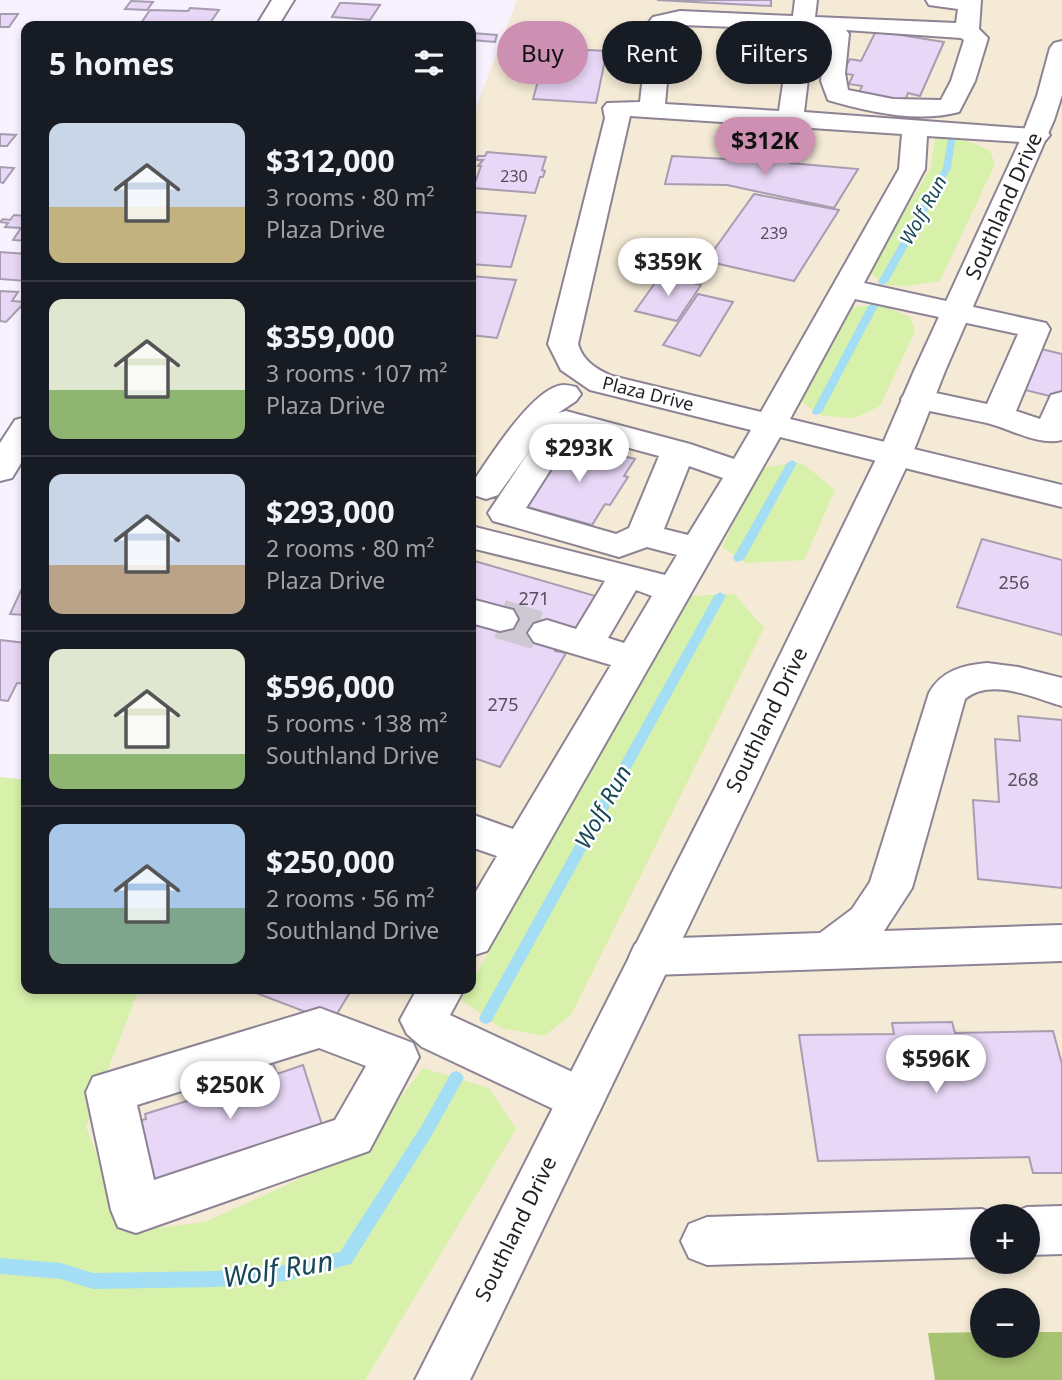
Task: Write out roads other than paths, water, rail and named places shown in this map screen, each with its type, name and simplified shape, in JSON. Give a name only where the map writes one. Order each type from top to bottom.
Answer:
[{"type":"main road","points":[[270,21],[283,0]]},
{"type":"main road","points":[[937,0],[970,1],[967,31]]},
{"type":"main road","points":[[812,16],[837,34],[838,54],[831,84],[837,95],[861,103],[925,109],[950,107],[957,96],[976,38],[967,31],[844,23],[812,16],[680,18],[662,22],[652,110],[915,127],[1040,145]]},
{"type":"main road","points":[[791,119],[812,16]]},
{"type":"main road","name":"Southland Drive","points":[[442,1380],[895,455],[956,313],[1040,145],[1062,48]]},
{"type":"main road","name":"Plaza Drive","points":[[652,110],[616,108],[618,118],[563,344],[571,363],[605,383],[1049,493]]},
{"type":"main road","points":[[476,930],[740,473],[771,424],[912,169],[915,127]]},
{"type":"main road","points":[[846,288],[1049,332],[998,416]]},
{"type":"main road","points":[[589,425],[605,383]]},
{"type":"main road","points":[[486,488],[543,408],[605,383]]},
{"type":"main road","points":[[917,399],[998,416],[1057,434]]},
{"type":"main road","points":[[644,535],[663,447],[679,402]]},
{"type":"main road","points":[[1049,493],[1062,402]]},
{"type":"main road","points":[[698,549],[644,535],[619,546],[505,513],[566,421],[663,447],[740,473]]},
{"type":"main road","points":[[0,471],[21,435]]},
{"type":"main road","points":[[476,538],[627,575],[674,590]]},
{"type":"main road","points":[[584,645],[627,575]]},
{"type":"main road","points":[[547,634],[634,659]]},
{"type":"main road","points":[[828,952],[867,921],[890,888],[948,693],[956,684],[965,678],[986,675],[1062,692]]},
{"type":"main road","points":[[476,832],[523,849]]},
{"type":"main road","points":[[651,957],[1062,943]]},
{"type":"main road","points":[[432,1004],[438,1033],[581,1099]]},
{"type":"main road","points":[[396,1057],[320,1028],[110,1092],[136,1210],[352,1136],[396,1057],[432,1004]]},
{"type":"main road","points":[[1040,1231],[1062,1230]]},
{"type":"main road","points":[[707,1241],[970,1233]]},
{"type":"waterway","name":"Wolf Run","points":[[883,282],[947,168],[952,134]]},
{"type":"waterway","name":"Wolf Run","points":[[817,412],[873,306]]},
{"type":"waterway","name":"Wolf Run","points":[[739,558],[792,463]]},
{"type":"waterway","name":"Wolf Run","points":[[486,1018],[720,596]]},
{"type":"waterway","name":"Wolf Run","points":[[0,1266],[61,1271],[93,1281],[216,1279],[286,1273],[345,1259],[427,1130],[456,1078]]},
{"type":"tunnel","points":[[500,619],[547,633]]}]
